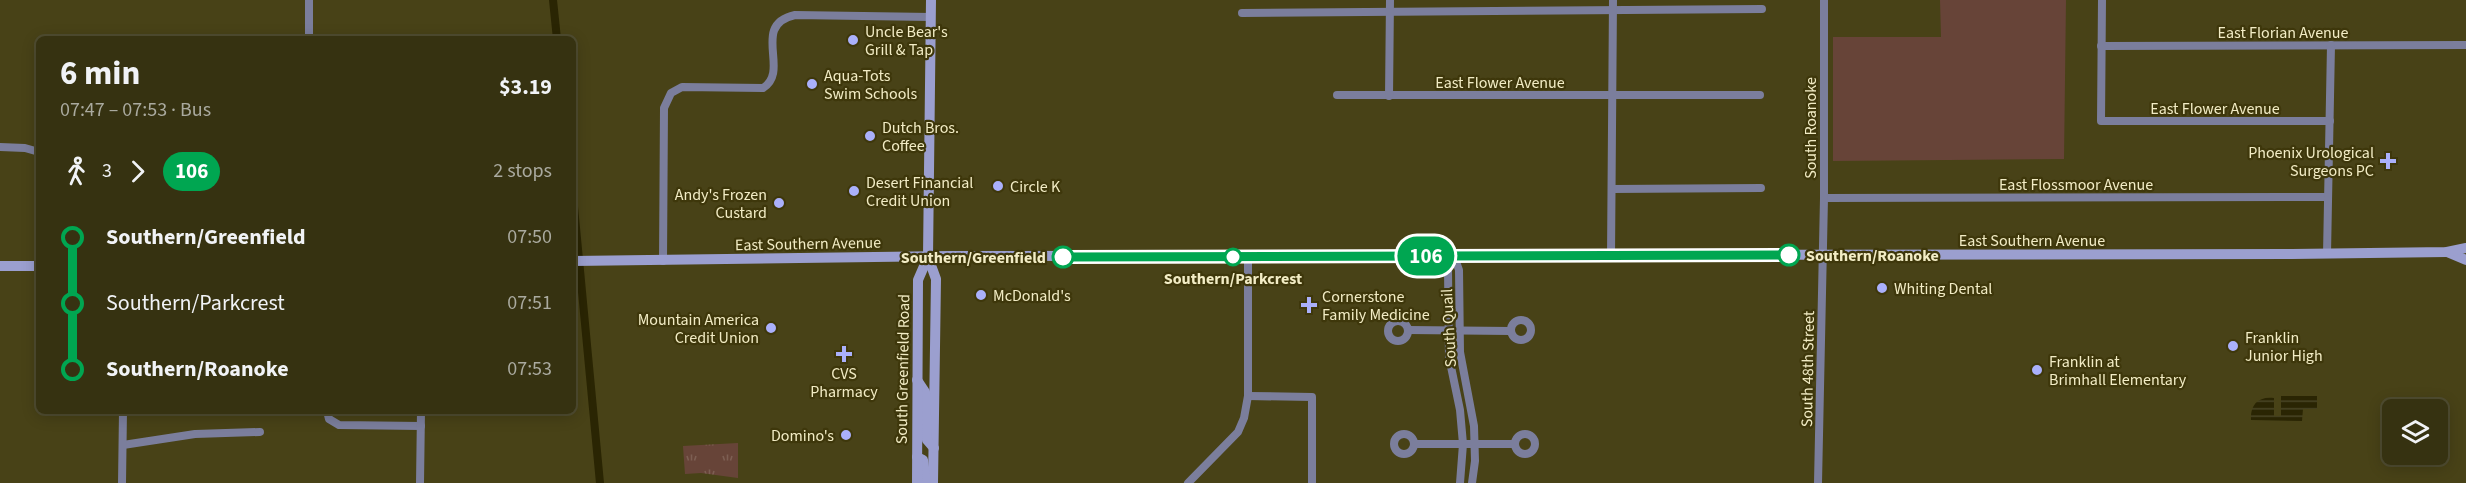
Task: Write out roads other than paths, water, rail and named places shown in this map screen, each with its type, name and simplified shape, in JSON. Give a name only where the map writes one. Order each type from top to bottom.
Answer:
[{"type":"main road","name":"South Greenfield Road","points":[[931,0],[928,257],[936,279],[933,483]]},
{"type":"main road","name":"East Southern Avenue","points":[[576,261],[928,257],[2327,254],[2447,252],[2466,248]]},
{"type":"main road","name":"East Southern Avenue","points":[[2447,252],[2466,260]]},
{"type":"main road","name":"South Greenfield Road","points":[[917,483],[918,280],[928,257]]},
{"type":"main road","points":[[0,266],[36,266]]},
{"type":"main road","points":[[917,380],[925,392],[927,440],[934,447]]},
{"type":"main road","points":[[917,457],[923,460],[926,483]]},
{"type":"street","points":[[309,0],[309,36]]},
{"type":"street","points":[[1389,0],[1389,96]]},
{"type":"street","points":[[1611,256],[1613,0]]},
{"type":"street","name":"South Roanoke","points":[[1823,255],[1824,0]]},
{"type":"street","points":[[2101,46],[2102,0]]},
{"type":"street","points":[[1242,13],[1762,9]]},
{"type":"street","points":[[663,261],[664,108],[671,93],[682,87],[763,87],[769,84],[773,76],[772,33],[776,25],[785,17],[795,15],[931,17]]},
{"type":"street","points":[[2327,254],[2331,45]]},
{"type":"street","name":"East Florian Avenue","points":[[2101,46],[2466,45]]},
{"type":"street","name":"East Flower Avenue","points":[[2101,46],[2101,121],[2330,121]]},
{"type":"street","name":"East Flower Avenue","points":[[1337,95],[1760,95]]},
{"type":"street","points":[[0,147],[25,148],[36,151]]},
{"type":"street","points":[[1612,189],[1761,188]]},
{"type":"street","name":"East Flossmoor Avenue","points":[[1824,198],[2328,197]]},
{"type":"street","name":"South 48th Street","points":[[1818,483],[1823,255]]},
{"type":"street","name":"South Quail","points":[[1454,256],[1448,270],[1448,300],[1450,366],[1460,410],[1463,444],[1460,483]]},
{"type":"street","name":"South Quail","points":[[1454,256],[1459,270],[1460,358],[1471,405],[1474,444],[1472,483]]},
{"type":"street","points":[[1188,483],[1238,432],[1244,417],[1248,396],[1248,257]]},
{"type":"street","points":[[1448,300],[1459,301]]},
{"type":"street","points":[[1408,330],[1511,331]]},
{"type":"street","points":[[1248,396],[1312,397],[1312,483]]},
{"type":"street","points":[[122,483],[123,414]]},
{"type":"street","points":[[420,483],[421,414]]},
{"type":"street","points":[[328,415],[339,425],[421,426]]},
{"type":"street","points":[[123,445],[195,434],[260,432]]},
{"type":"street","points":[[1414,444],[1515,444]]},
{"type":"waterway","points":[[553,0],[557,36]]},
{"type":"waterway","points":[[576,228],[600,483]]},
{"type":"place","name":"Uncle Bear's Grill & Tap","points":[[853,40]]},
{"type":"place","name":"Aqua-Tots Swim Schools","points":[[812,84]]},
{"type":"place","name":"Dutch Bros. Coffee","points":[[870,136]]},
{"type":"place","name":"Phoenix Urological Surgeons PC","points":[[2388,161]]},
{"type":"place","name":"Circle K","points":[[998,186]]},
{"type":"place","name":"Desert Financial Credit Union","points":[[854,191]]},
{"type":"place","name":"Andy's Frozen Custard","points":[[779,203]]},
{"type":"place","name":"Southern/Roanoke","points":[[1789,255]]},
{"type":"place","name":"Southern/Greenfield","points":[[1063,257]]},
{"type":"place","name":"Southern/Parkcrest","points":[[1233,257]]},
{"type":"place","name":"Whiting Dental","points":[[1882,288]]},
{"type":"place","name":"McDonald's","points":[[981,295]]},
{"type":"place","name":"Cornerstone Family Medicine","points":[[1309,305]]},
{"type":"place","name":"Mountain America Credit Union","points":[[771,328]]},
{"type":"place","name":"Franklin Junior High","points":[[2233,346]]},
{"type":"place","name":"CVS Pharmacy","points":[[844,354]]},
{"type":"place","name":"Franklin at Brimhall Elementary","points":[[2037,370]]},
{"type":"place","name":"Domino's","points":[[846,435]]}]
